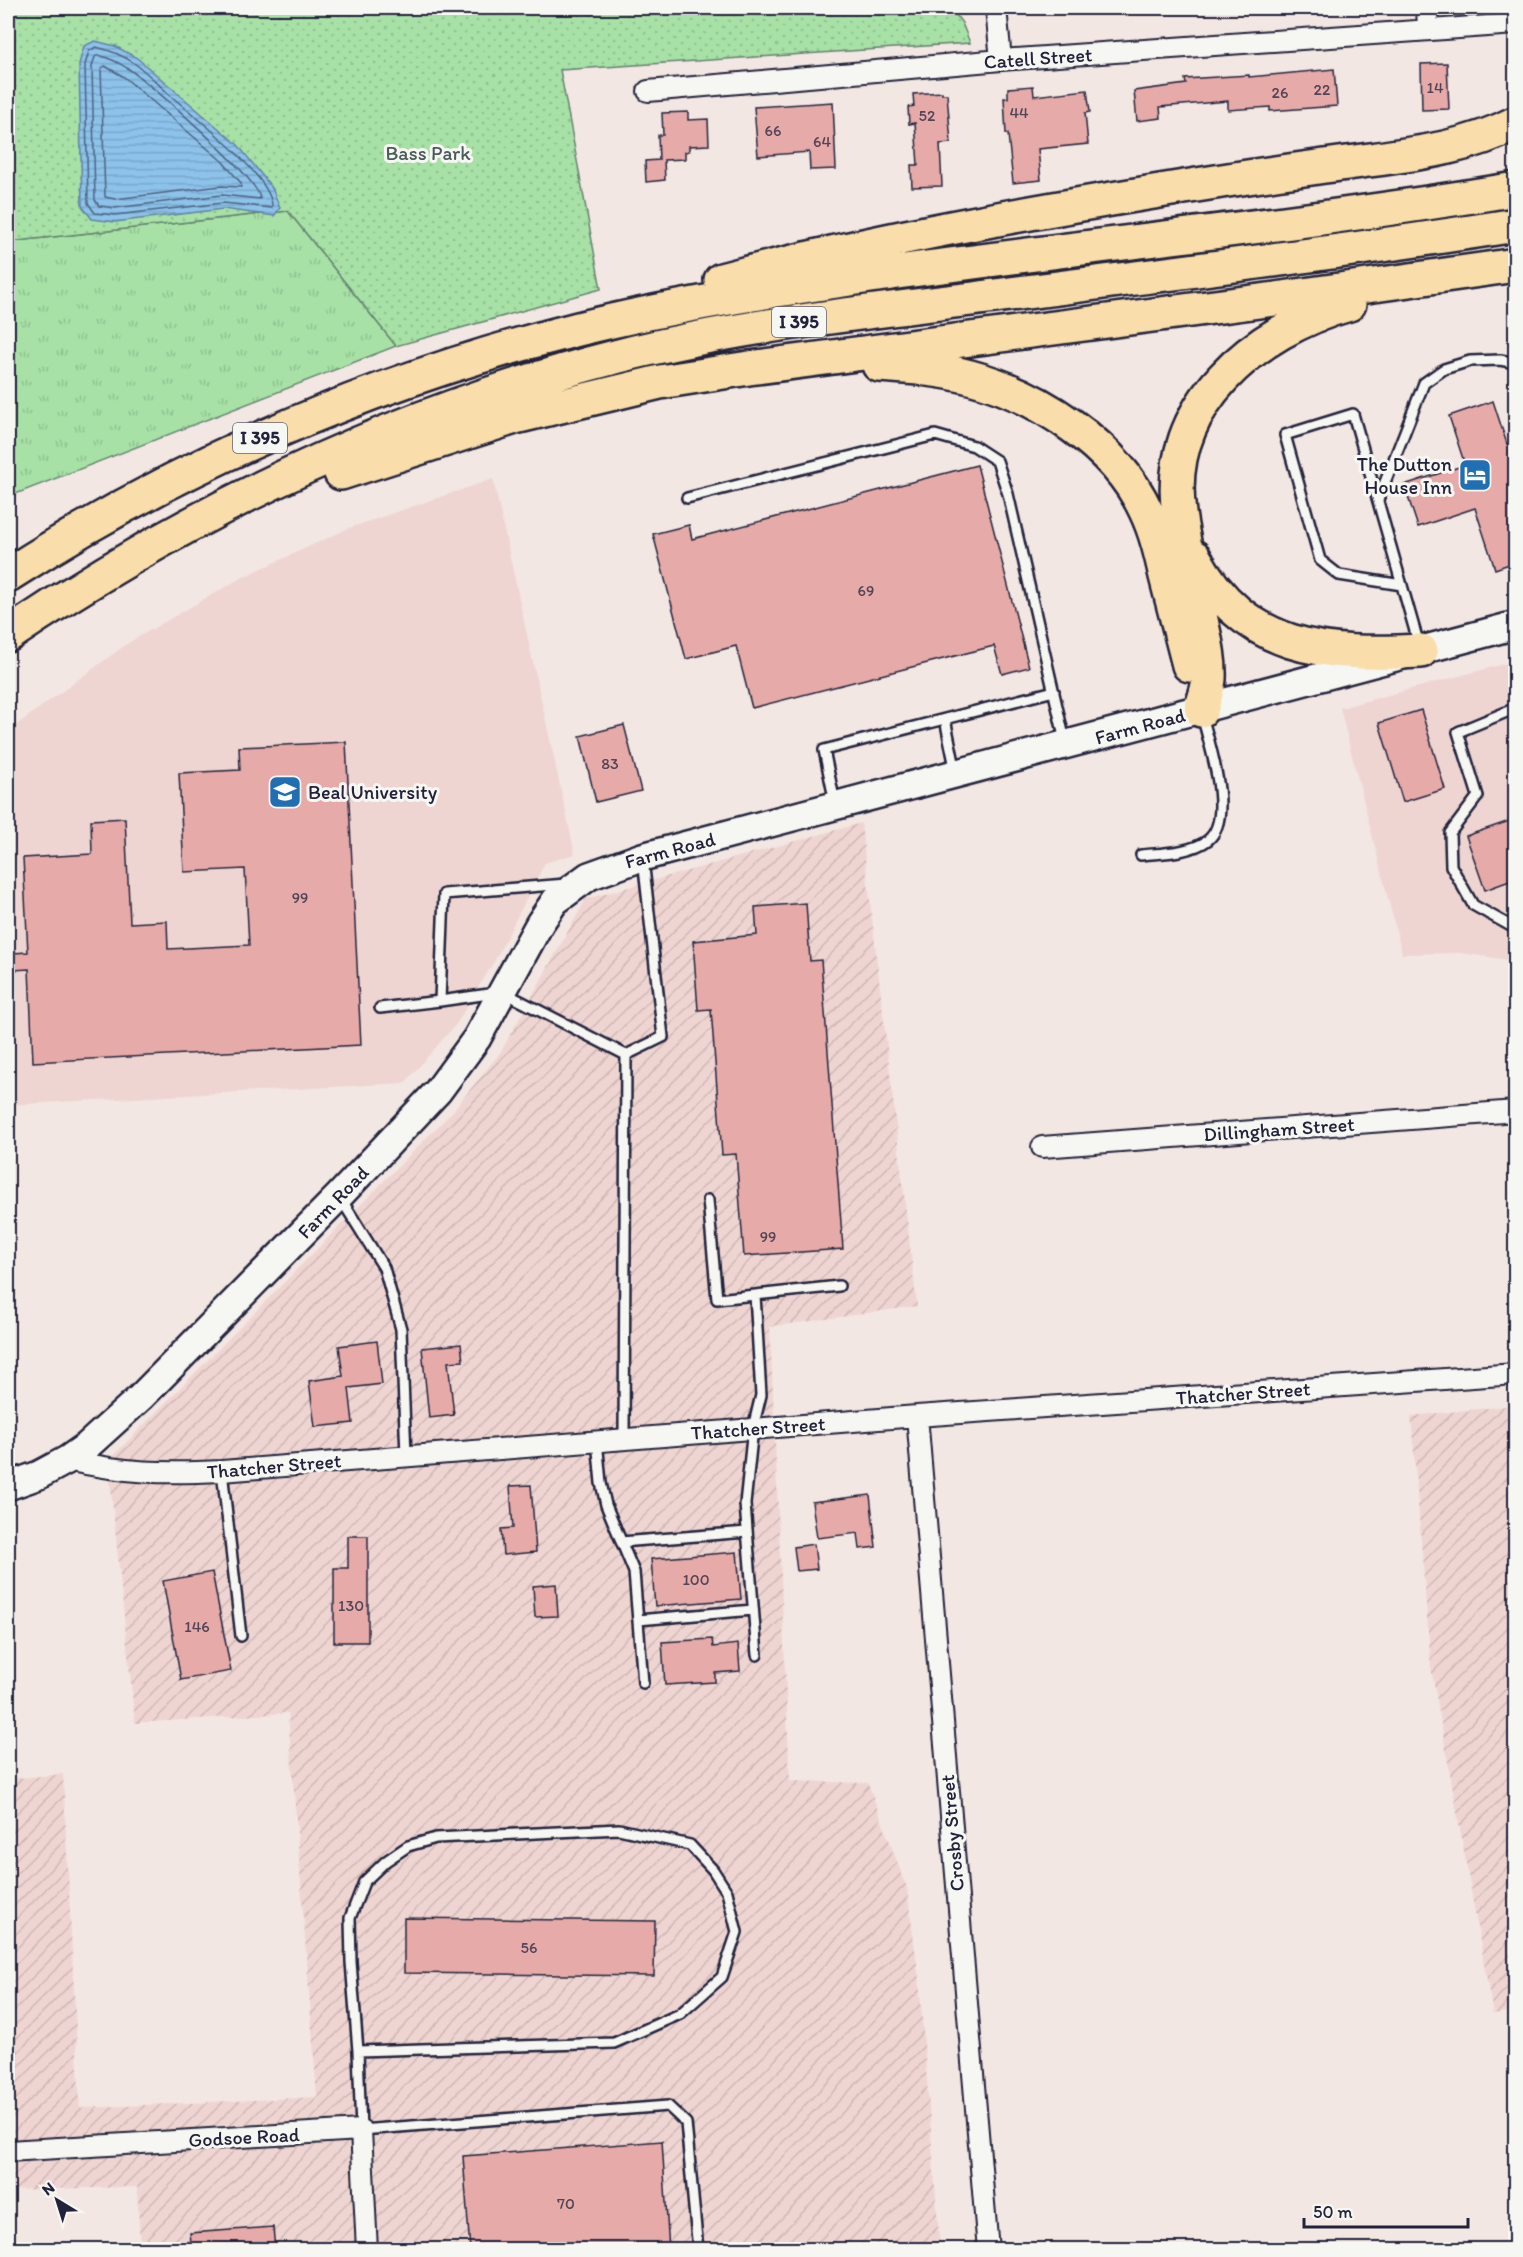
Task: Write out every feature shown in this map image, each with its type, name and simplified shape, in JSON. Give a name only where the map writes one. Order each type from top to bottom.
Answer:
[{"type":"highway","points":[[426,374],[504,343],[559,325],[780,264],[1071,206],[1438,149],[1484,138],[1515,123]]},
{"type":"highway","name":"I 395","points":[[8,575],[100,518],[198,467],[297,422],[426,374],[569,332],[696,303],[973,262],[1250,227],[1506,190]]},
{"type":"highway","name":"I 395","points":[[8,635],[123,562],[232,501],[330,454],[472,400],[620,356],[723,334],[822,318],[1307,255],[1515,225]]},
{"type":"highway","points":[[123,562],[303,486],[467,430],[615,392],[749,368],[1515,265]]},
{"type":"highway","points":[[1201,710],[1209,680],[1207,649],[1178,511],[1178,481],[1189,429],[1203,401],[1212,389],[1249,353],[1295,324],[1327,310],[1515,265]]},
{"type":"highway","points":[[749,368],[869,364],[947,372],[971,377],[1011,392],[1047,410],[1081,432],[1116,465],[1133,487],[1147,512],[1158,543],[1201,710]]},
{"type":"highway","points":[[1181,525],[1194,557],[1215,589],[1245,619],[1268,633],[1296,644],[1328,650],[1421,651]]},
{"type":"street","points":[[996,8],[1001,60]]},
{"type":"street","points":[[1426,8],[1428,30]]},
{"type":"street","name":"Catell Street","points":[[648,91],[1001,60],[1515,24]]},
{"type":"street","name":"Farm Road","points":[[67,1460],[87,1446],[141,1397],[339,1196],[453,1072],[477,1038],[547,911],[555,901],[577,883],[620,863],[642,857],[1514,628]]},
{"type":"street","name":"Dillingham Street","points":[[1042,1147],[1515,1111]]},
{"type":"street","name":"Thatcher Street","points":[[67,1460],[141,1473],[222,1471],[753,1428],[1515,1374]]},
{"type":"street","name":"Crosby Street","points":[[917,1416],[987,2250]]},
{"type":"street","points":[[8,1486],[39,1475],[67,1460]]},
{"type":"street","points":[[361,2130],[367,2250]]},
{"type":"street","name":"Godsoe Road","points":[[8,2151],[361,2130]]},
{"type":"lane","points":[[1378,500],[1424,383],[1444,369],[1470,362],[1500,360],[1515,363]]},
{"type":"lane","points":[[1402,585],[1339,575],[1320,560],[1285,435],[1353,414],[1421,651]]},
{"type":"lane","points":[[687,498],[935,435],[974,446],[997,461],[1008,494],[1066,745]]},
{"type":"lane","points":[[836,806],[824,750],[1054,691]]},
{"type":"lane","points":[[1515,708],[1458,732],[1478,796],[1450,833],[1450,866],[1473,905],[1515,929]]},
{"type":"lane","points":[[1141,855],[1193,847],[1208,840],[1217,830],[1220,818],[1219,789],[1201,710]]},
{"type":"lane","points":[[945,719],[957,774]]},
{"type":"lane","points":[[626,1055],[663,1037],[642,857]]},
{"type":"lane","points":[[440,1000],[444,894],[577,883]]},
{"type":"lane","points":[[381,1008],[502,992],[626,1055]]},
{"type":"lane","points":[[624,1438],[626,1055]]},
{"type":"lane","points":[[339,1196],[384,1268],[401,1329],[406,1455]]},
{"type":"lane","points":[[708,1200],[717,1299],[839,1286]]},
{"type":"lane","points":[[755,1295],[761,1395],[753,1428],[745,1490],[757,1655]]},
{"type":"lane","points":[[597,1440],[601,1483],[606,1505],[634,1572],[643,1683]]},
{"type":"lane","points":[[222,1471],[241,1636]]},
{"type":"lane","points":[[621,1542],[747,1532]]},
{"type":"lane","points":[[638,1620],[753,1610]]},
{"type":"lane","points":[[358,2051],[614,2043],[680,2014],[722,1977],[737,1932],[727,1892],[713,1870],[690,1845],[619,1829],[436,1838],[408,1846],[386,1861],[364,1882],[350,1918],[361,2130],[668,2106],[686,2123],[698,2250]]},
{"type":"shaded area","name":"Beal University","points":[[493,479],[575,854],[545,863],[495,960],[457,1023],[405,1083],[8,1105],[8,731],[128,643],[239,579],[349,528]]},
{"type":"shaded area","points":[[1515,661],[1515,961],[1460,953],[1402,954],[1340,708]]},
{"type":"shaded area","points":[[861,823],[917,1306],[770,1327],[790,1781],[868,1783],[907,1888],[919,1979],[940,2249],[136,2249],[140,2246],[137,2187],[8,2190],[8,1779],[63,1774],[80,2108],[317,2097],[288,1713],[135,1723],[108,1461],[451,1113],[500,1053],[586,899]]},
{"type":"shaded area","points":[[8,1391],[17,1465],[8,1495]]},
{"type":"shaded area","points":[[1515,1405],[1516,2011],[1493,2014],[1431,1667],[1411,1416]]},
{"type":"green space","name":"Bass Park","points":[[8,8],[951,8],[962,23],[970,43],[560,70],[601,289],[396,346],[288,211],[8,242]]},
{"type":"green space","points":[[288,211],[396,346],[8,497],[8,242]]},
{"type":"water","points":[[95,41],[115,46],[137,58],[238,145],[272,188],[280,208],[274,216],[223,209],[115,222],[92,219],[82,206],[79,64],[84,46]]},
{"type":"building","points":[[1447,63],[1449,109],[1422,110],[1421,64]]},
{"type":"building","points":[[1334,69],[1337,106],[1270,111],[1270,107],[1228,110],[1228,101],[1160,107],[1161,118],[1137,121],[1134,91],[1186,84],[1185,79],[1249,75],[1249,77]]},
{"type":"building","points":[[1033,86],[1034,96],[1087,90],[1090,112],[1085,113],[1088,144],[1038,149],[1041,180],[1013,183],[1008,134],[1006,134],[1004,98],[1008,98],[1008,88]]},
{"type":"building","points":[[942,92],[942,94],[947,94],[951,143],[940,144],[942,186],[912,187],[911,165],[918,165],[915,123],[909,124],[908,107],[914,106],[913,94]]},
{"type":"building","points":[[833,102],[836,169],[810,170],[809,152],[758,156],[754,107]]},
{"type":"building","points":[[688,112],[688,120],[708,119],[709,145],[689,146],[689,151],[685,152],[685,159],[664,160],[665,180],[646,182],[645,161],[659,160],[658,135],[663,135],[662,113]]},
{"type":"building","name":"The Dutton House Inn","points":[[1493,401],[1507,444],[1515,441],[1515,562],[1495,569],[1475,508],[1418,527],[1404,485],[1465,465],[1449,416]]},
{"type":"building","points":[[977,465],[1029,667],[1002,674],[994,646],[752,708],[736,646],[686,659],[653,534],[689,525],[692,539]]},
{"type":"building","points":[[1421,710],[1445,789],[1403,802],[1379,723]]},
{"type":"building","points":[[624,725],[641,791],[596,802],[580,736]]},
{"type":"building","name":"Beal University","points":[[346,742],[361,1045],[33,1062],[29,969],[13,970],[13,953],[28,952],[23,858],[92,854],[91,820],[125,818],[130,923],[167,921],[168,949],[249,945],[245,869],[184,872],[179,773],[240,770],[239,747]]},
{"type":"building","points":[[1515,819],[1515,879],[1485,890],[1466,836]]},
{"type":"building","points":[[806,903],[810,961],[821,960],[843,1249],[744,1256],[736,1154],[722,1155],[711,1009],[698,1010],[693,941],[757,935],[755,907]]},
{"type":"building","points":[[377,1341],[382,1384],[349,1388],[353,1423],[315,1427],[309,1381],[343,1376],[339,1346]]},
{"type":"building","points":[[461,1344],[463,1361],[448,1362],[454,1415],[429,1418],[422,1348]]},
{"type":"building","points":[[531,1485],[536,1552],[503,1555],[501,1529],[513,1528],[510,1486]]},
{"type":"building","points":[[870,1495],[876,1547],[860,1549],[858,1533],[817,1538],[812,1502]]},
{"type":"building","points":[[348,1536],[368,1536],[368,1642],[334,1642],[334,1568],[348,1568]]},
{"type":"building","points":[[814,1544],[817,1569],[797,1571],[794,1547]]},
{"type":"building","points":[[737,1552],[741,1599],[655,1606],[651,1559]]},
{"type":"building","points":[[212,1572],[231,1671],[181,1680],[163,1581]]},
{"type":"building","points":[[556,1584],[558,1616],[535,1617],[533,1586]]},
{"type":"building","points":[[712,1639],[713,1647],[738,1644],[740,1671],[715,1673],[715,1682],[665,1685],[662,1642]]},
{"type":"building","points":[[404,1918],[655,1921],[654,1976],[404,1973]]},
{"type":"building","points":[[662,2141],[669,2250],[470,2250],[463,2156]]},
{"type":"building","points":[[273,2227],[275,2250],[192,2250],[190,2233]]},
{"type":"place","name":"The Dutton House Inn","points":[[1475,475]]},
{"type":"place","name":"Beal University","points":[[285,792]]}]
